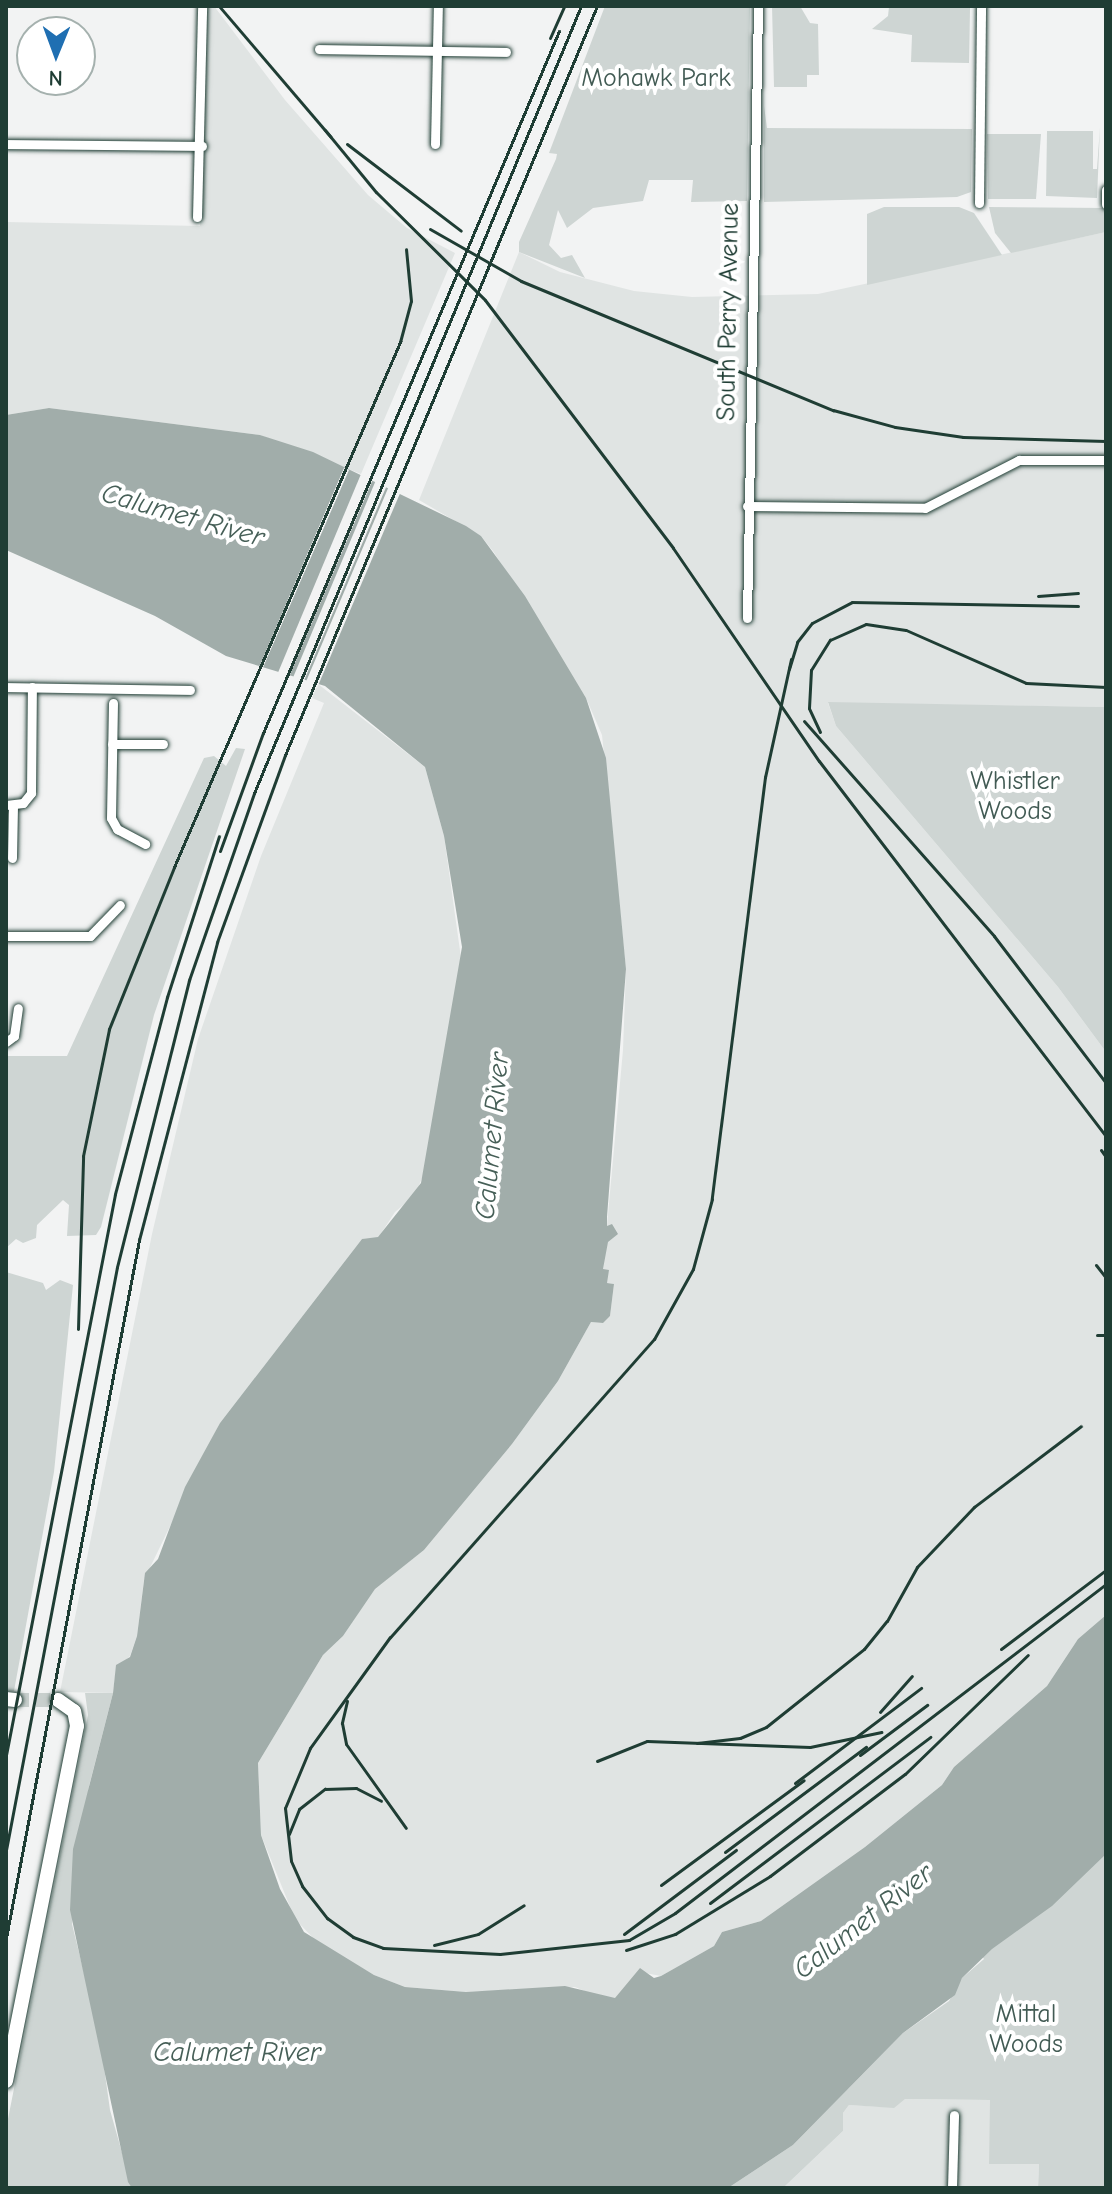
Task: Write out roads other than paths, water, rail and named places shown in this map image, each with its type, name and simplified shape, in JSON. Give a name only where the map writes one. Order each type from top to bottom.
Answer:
[{"type":"main road","points":[[6,2081],[77,1726],[74,1711],[57,1704]]},
{"type":"street","points":[[197,217],[202,146],[202,6]]},
{"type":"street","points":[[435,144],[438,6]]},
{"type":"street","name":"South Perry Avenue","points":[[747,618],[758,6]]},
{"type":"street","points":[[979,203],[981,6]]},
{"type":"street","points":[[319,49],[506,52]]},
{"type":"street","points":[[6,144],[202,146]]},
{"type":"street","points":[[1106,190],[1106,204]]},
{"type":"street","points":[[747,506],[925,508],[1019,460],[1106,460]]},
{"type":"street","points":[[6,687],[190,690]]},
{"type":"street","points":[[12,858],[10,805],[27,800],[32,789],[32,687]]},
{"type":"street","points":[[113,703],[111,818],[117,829],[145,844]]},
{"type":"street","points":[[112,744],[163,744]]},
{"type":"street","points":[[6,936],[90,936],[120,905]]},
{"type":"street","points":[[6,1042],[14,1036],[18,1008]]},
{"type":"street","points":[[952,2188],[954,2115]]},
{"type":"water","name":"Calumet River","points":[[49,408],[260,435],[313,452],[466,526],[481,536],[525,596],[586,698],[606,758],[626,969],[607,1217],[607,1226],[612,1224],[618,1234],[608,1242],[603,1269],[609,1270],[607,1283],[614,1284],[610,1316],[603,1323],[591,1322],[558,1381],[512,1444],[424,1550],[375,1589],[343,1636],[323,1655],[258,1763],[261,1835],[280,1889],[304,1932],[374,1975],[405,1987],[466,1992],[565,1986],[615,1998],[640,1968],[654,1978],[661,1976],[714,1946],[722,1932],[761,1921],[865,1847],[942,1785],[954,1767],[1047,1686],[1078,1639],[1106,1615],[1106,1854],[1052,1906],[992,1949],[962,1978],[955,1995],[903,2033],[793,2145],[728,2188],[132,2188],[128,2182],[70,1910],[73,1849],[113,1693],[116,1665],[130,1657],[137,1636],[145,1573],[158,1559],[185,1487],[220,1423],[362,1239],[378,1237],[421,1183],[462,947],[444,836],[425,767],[325,686],[226,656],[155,616],[6,550],[6,415]]},
{"type":"tunnel","points":[[15,1700],[58,1700]]},
{"type":"railway","points":[[219,6],[331,137]]},
{"type":"railway","points":[[550,38],[564,6]]},
{"type":"railway","points":[[6,1850],[117,1267],[189,980],[254,793],[581,6]]},
{"type":"railway","points":[[6,1938],[139,1240],[217,942],[285,755],[597,6]]},
{"type":"railway","points":[[220,851],[263,733],[559,31]]},
{"type":"railway","points":[[325,130],[376,192],[485,300],[673,548],[819,761],[1106,1136]]},
{"type":"railway","points":[[347,144],[461,231]]},
{"type":"railway","points":[[430,229],[521,281],[833,410],[895,427],[963,437],[1106,441]]},
{"type":"railway","points":[[78,1329],[83,1156],[109,1029],[174,867],[400,342],[411,301],[406,249]]},
{"type":"railway","points":[[1038,596],[1078,593]]},
{"type":"railway","points":[[789,669],[797,642],[812,623],[852,602],[1078,606]]},
{"type":"railway","points":[[820,732],[809,708],[811,670],[830,640],[866,624],[906,630],[1026,683],[1106,687]]},
{"type":"railway","points":[[791,659],[765,777],[712,1199],[693,1269],[654,1339],[390,1637],[310,1748],[285,1808],[291,1861],[302,1886],[327,1918],[353,1937],[383,1948],[500,1954],[629,1940],[675,1913],[1106,1584]]},
{"type":"railway","points":[[804,721],[994,936],[1106,1083]]},
{"type":"railway","points":[[6,1755],[115,1194],[167,997],[219,836]]},
{"type":"railway","points":[[1101,1150],[1106,1157]]},
{"type":"railway","points":[[1096,1265],[1106,1278]]},
{"type":"railway","points":[[1097,1335],[1106,1335]]},
{"type":"railway","points":[[697,1743],[740,1738],[766,1727],[864,1649],[887,1621],[917,1567],[974,1507],[1081,1426]]},
{"type":"railway","points":[[1001,1649],[1106,1570]]},
{"type":"railway","points":[[626,1950],[675,1934],[770,1876],[905,1774],[1028,1655]]},
{"type":"railway","points":[[880,1712],[912,1676]]},
{"type":"railway","points":[[795,1783],[921,1688]]},
{"type":"railway","points":[[347,1701],[342,1723],[346,1744],[406,1828]]},
{"type":"railway","points":[[860,1755],[927,1705]]},
{"type":"railway","points":[[597,1761],[647,1741],[810,1747],[881,1732]]},
{"type":"railway","points":[[710,1903],[930,1737]]},
{"type":"railway","points":[[725,1852],[866,1747]]},
{"type":"railway","points":[[661,1885],[804,1780]]},
{"type":"railway","points":[[289,1834],[299,1809],[325,1789],[356,1788],[381,1801]]},
{"type":"railway","points":[[624,1934],[736,1850]]},
{"type":"railway","points":[[434,1945],[478,1934],[524,1905]]},
{"type":"park label","name":"Mohawk Park","points":[[656,79]]},
{"type":"park label","name":"Whistler Woods","points":[[1015,797]]},
{"type":"park label","name":"Mittal Woods","points":[[1026,2030]]}]
